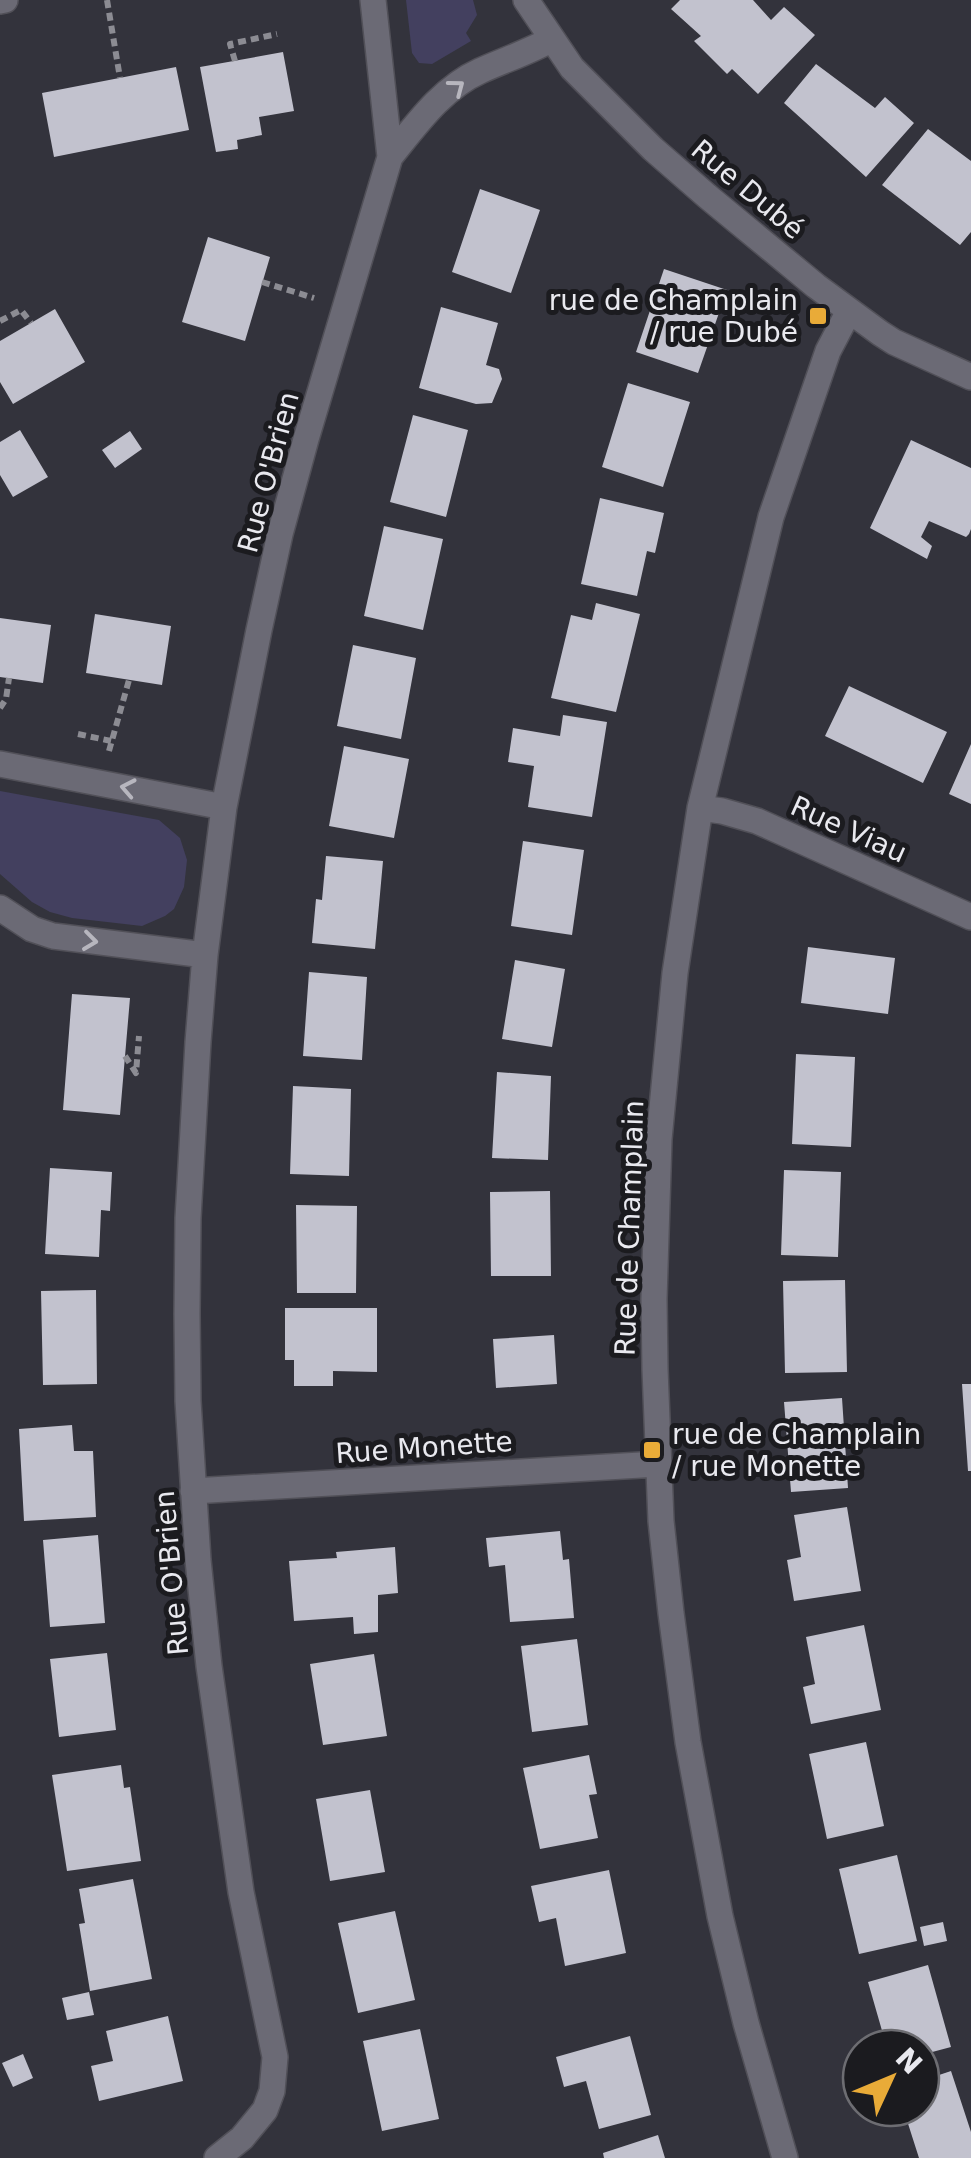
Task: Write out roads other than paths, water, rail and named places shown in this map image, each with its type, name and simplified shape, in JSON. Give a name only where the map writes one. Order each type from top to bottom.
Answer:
[{"type":"street","name":"Rue O'Brien","points":[[217,2158],[242,2138],[266,2110],[275,2057],[241,1892],[226,1790],[209,1666],[193,1490],[188,1401],[188,1218],[205,955],[224,806],[280,534],[390,157],[373,0]]},
{"type":"street","name":"Rue Dubé","points":[[526,0],[572,68],[653,149],[849,312],[894,342],[971,377]]},
{"type":"street","name":"Rue O'Brien","points":[[390,157],[456,85],[478,71],[552,39]]},
{"type":"street","name":"Rue de Champlain","points":[[784,2158],[733,1972],[702,1824],[673,1630],[660,1520],[658,1464],[654,1299],[659,1139],[670,1015],[700,808],[771,518],[828,351],[849,312]]},
{"type":"street","points":[[0,764],[224,806]]},
{"type":"street","name":"Rue Viau","points":[[700,808],[758,821],[971,917]]},
{"type":"street","points":[[0,908],[32,929],[53,936],[205,955]]},
{"type":"street","name":"Rue Monette","points":[[193,1490],[658,1464]]},
{"type":"place","name":"rue de Champlain / rue Dubé","points":[[818,316]]},
{"type":"place","name":"rue de Champlain / rue Monette","points":[[652,1450]]}]
